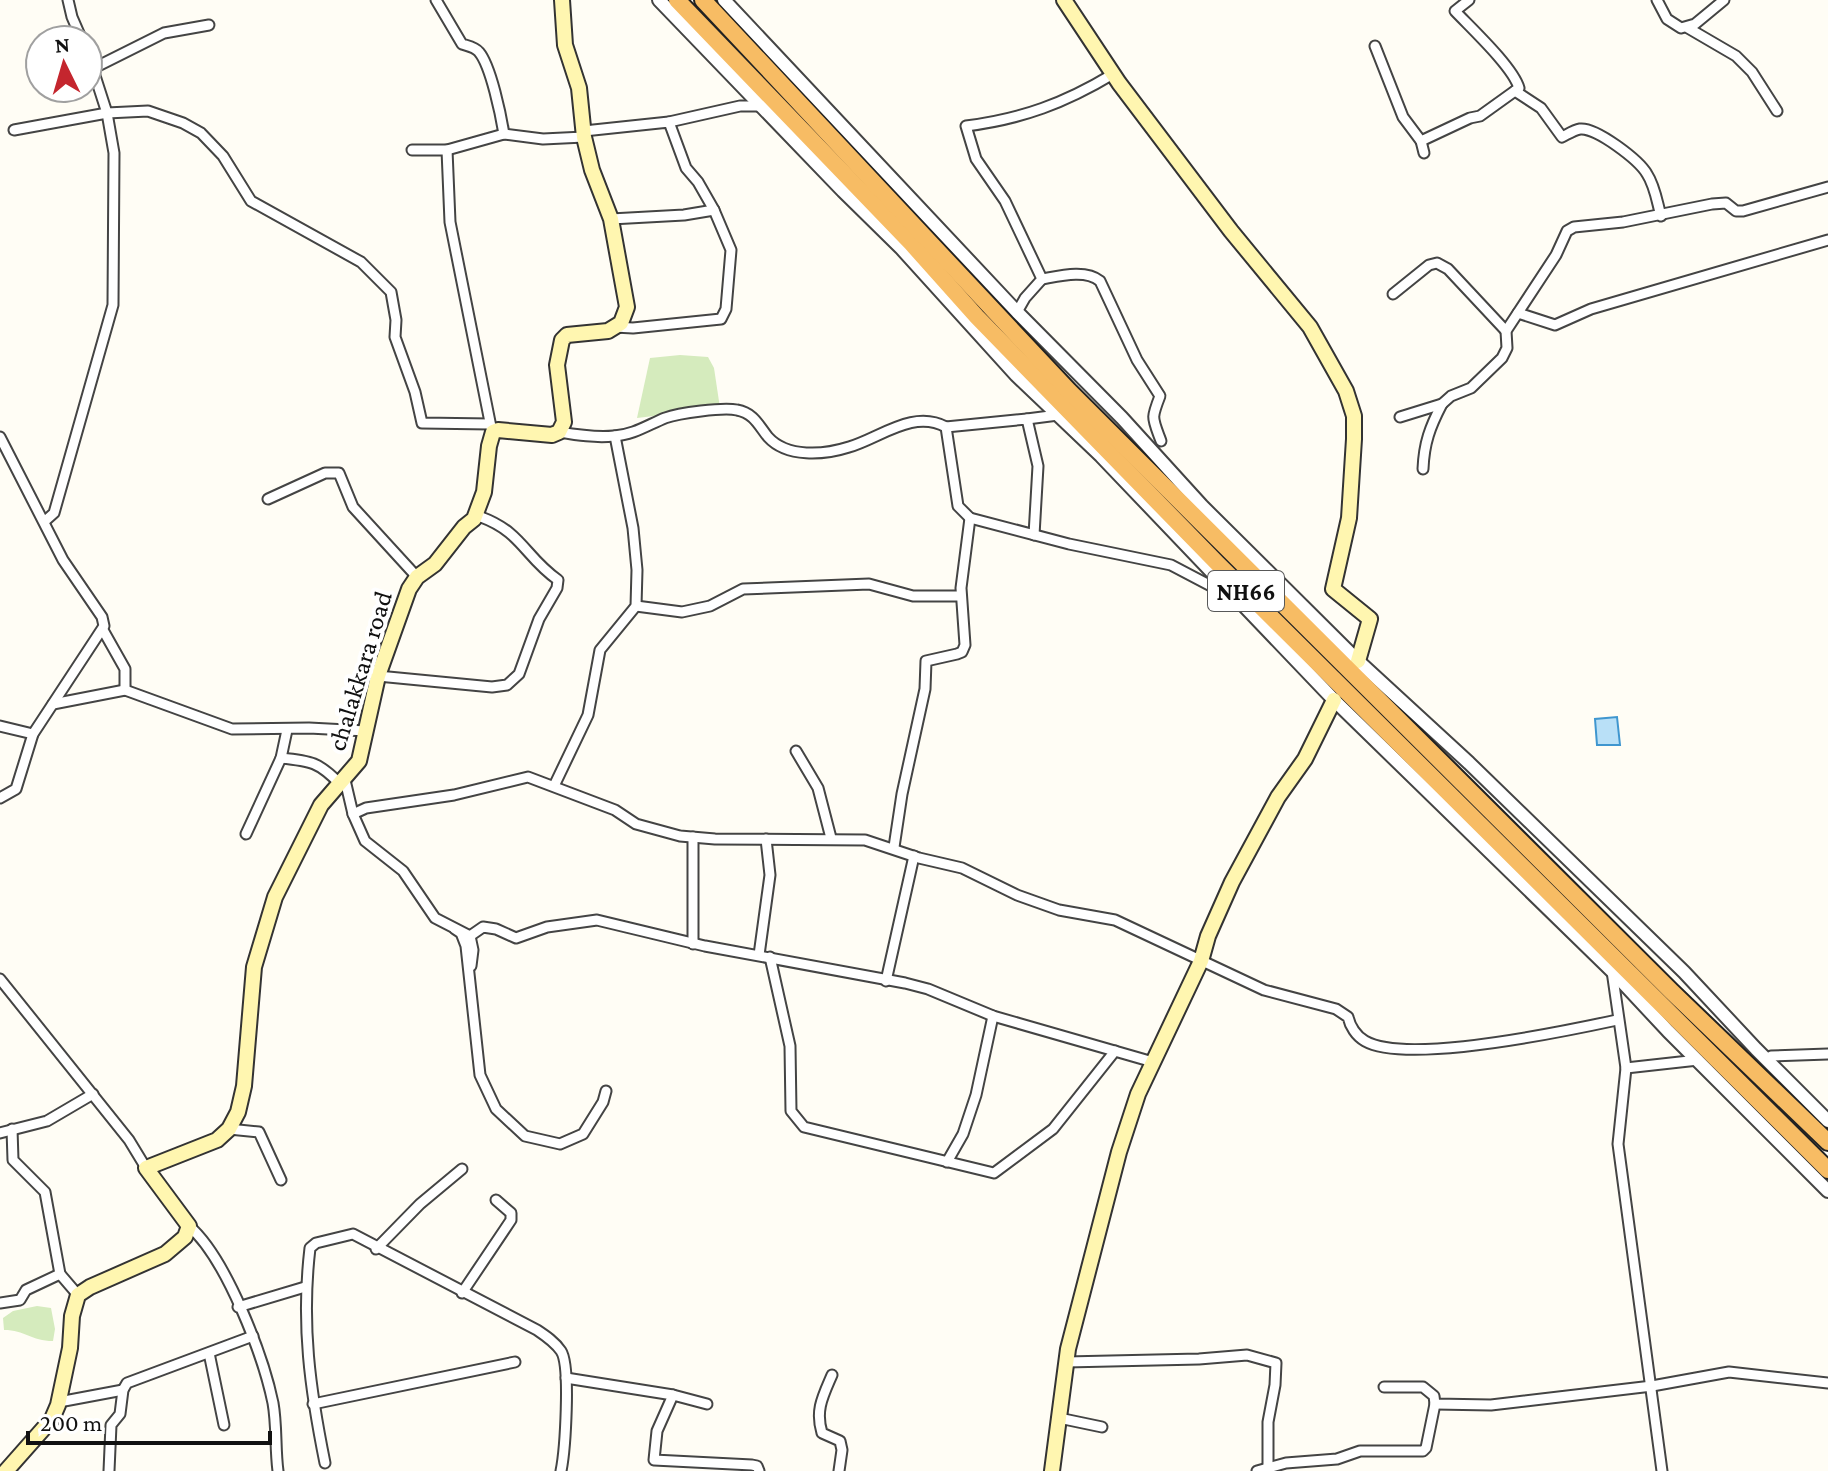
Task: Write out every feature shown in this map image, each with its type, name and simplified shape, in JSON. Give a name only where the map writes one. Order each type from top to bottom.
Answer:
[{"type":"highway","name":"NH66","points":[[677,0],[891,222],[987,328],[1217,563],[1828,1170]]},
{"type":"highway","name":"NH66","points":[[703,0],[1069,391],[1671,991],[1828,1142]]},
{"type":"main road","points":[[493,427],[552,435],[559,432],[564,422],[557,365],[562,340],[567,335],[608,331],[625,317],[627,307],[611,219],[592,170],[579,88],[565,45],[562,0]]},
{"type":"main road","points":[[1064,0],[1113,74],[1231,231],[1310,327],[1346,391],[1354,416],[1349,518],[1333,583],[1336,594],[1370,619],[1358,661]]},
{"type":"main road","name":"chalakkara road","points":[[229,1129],[238,1112],[244,1086],[254,967],[275,897],[321,805],[359,761],[378,676],[409,589],[474,519],[484,492],[493,427]]},
{"type":"main road","points":[[1052,1471],[1066,1362],[1119,1152],[1138,1094],[1201,961],[1208,936],[1232,882],[1278,797],[1305,759],[1334,700]]},
{"type":"main road","points":[[6,1471],[52,1419],[59,1402],[78,1295],[165,1254],[185,1237],[189,1226],[146,1168],[210,1144],[229,1129]]},
{"type":"street","points":[[68,0],[75,24]]},
{"type":"street","points":[[436,0],[462,44],[477,49],[484,60],[504,134]]},
{"type":"street","points":[[659,0],[901,248],[1016,375],[1101,456],[1334,700],[1612,971],[1828,1191]]},
{"type":"street","points":[[724,0],[1202,506],[1358,661],[1469,763],[1684,972],[1828,1121]]},
{"type":"street","points":[[1421,141],[1480,116],[1519,88],[1517,81],[1455,11],[1469,0]]},
{"type":"street","points":[[1657,0],[1667,19],[1683,31],[1736,56],[1752,72],[1777,111]]},
{"type":"street","points":[[1683,31],[1724,0]]},
{"type":"street","points":[[104,63],[164,33],[209,25]]},
{"type":"street","points":[[1375,46],[1403,117],[1421,141],[1424,153]]},
{"type":"street","points":[[1042,279],[1005,201],[976,159],[966,126],[1026,116],[1082,93],[1113,74]]},
{"type":"street","points":[[1515,91],[1541,108],[1562,137],[1582,129],[1591,131],[1613,143],[1642,166],[1654,188],[1661,216]]},
{"type":"street","points":[[45,521],[54,513],[113,305],[114,153],[104,103]]},
{"type":"street","points":[[412,150],[447,150],[504,134],[543,139],[584,134],[669,122],[740,106],[760,106]]},
{"type":"street","points":[[14,130],[107,113],[148,111],[201,133],[223,156],[251,201],[361,262],[391,292],[396,320],[395,337],[415,392],[422,423],[493,427],[450,222],[447,150]]},
{"type":"street","points":[[615,327],[721,319],[726,309],[731,250],[714,210],[686,168],[669,122]]},
{"type":"street","points":[[1423,469],[1424,445],[1442,404],[1451,396],[1471,388],[1502,358],[1507,348],[1506,331],[1556,255],[1567,231],[1574,227],[1661,216],[1712,204],[1726,203],[1736,211],[1743,211],[1828,187]]},
{"type":"street","points":[[611,219],[714,210]]},
{"type":"street","points":[[1518,313],[1555,325],[1591,309],[1828,240]]},
{"type":"street","points":[[1393,294],[1429,265],[1437,263],[1448,269],[1506,331]]},
{"type":"street","points":[[1017,312],[1042,279],[1080,275],[1096,277],[1137,360],[1160,396],[1153,417],[1161,441]]},
{"type":"street","points":[[1400,417],[1442,404]]},
{"type":"street","points":[[559,432],[615,436],[649,427],[666,418],[725,409],[740,410],[751,416],[782,448],[794,452],[822,452],[850,447],[881,432],[918,422],[930,421],[946,427],[1058,415]]},
{"type":"street","points":[[1027,419],[1038,466],[1034,535]]},
{"type":"street","points":[[946,427],[958,506],[970,518],[1171,565],[1236,599]]},
{"type":"street","points":[[554,786],[588,715],[600,650],[636,606],[633,528],[615,436]]},
{"type":"street","points":[[0,437],[63,560],[102,617],[103,630],[125,669],[125,690]]},
{"type":"street","points":[[268,499],[325,473],[339,473],[353,507],[417,577]]},
{"type":"street","points":[[378,676],[492,687],[507,685],[519,674],[533,631],[559,584],[558,580],[541,568],[521,540],[508,530],[481,517],[474,519]]},
{"type":"street","points":[[894,847],[925,689],[926,661],[962,652],[965,645],[961,596],[970,518]]},
{"type":"street","points":[[636,606],[682,612],[710,606],[743,589],[869,584],[913,596],[961,596]]},
{"type":"street","points":[[0,798],[16,789],[33,734],[103,630]]},
{"type":"street","points":[[53,704],[125,690],[232,729],[366,731]]},
{"type":"street","points":[[0,726],[33,734]]},
{"type":"street","points":[[246,834],[281,758],[287,730]]},
{"type":"street","points":[[796,751],[818,788],[831,838]]},
{"type":"street","points":[[281,758],[313,762],[342,782],[365,841],[403,871],[435,918],[470,936]]},
{"type":"street","points":[[353,814],[366,808],[454,795],[528,777],[615,810],[636,824],[680,836],[865,840],[962,868],[1017,895],[1059,910],[1115,920],[1264,990],[1336,1009],[1348,1017],[1350,1026],[1363,1041],[1408,1051],[1527,1038],[1617,1020]]},
{"type":"street","points":[[693,837],[693,944]]},
{"type":"street","points":[[766,839],[770,875],[764,956],[790,1046],[791,1111],[804,1127],[994,1173],[1053,1129],[1115,1051]]},
{"type":"street","points":[[886,981],[914,856]]},
{"type":"street","points":[[470,936],[483,927],[516,938],[547,927],[597,920],[693,944],[928,989],[993,1016],[1153,1062]]},
{"type":"street","points":[[455,929],[465,942],[471,971],[479,1062],[486,1092],[496,1109],[525,1136],[558,1139],[583,1134],[603,1102],[606,1091]]},
{"type":"street","points":[[470,936],[473,950],[471,971]]},
{"type":"street","points":[[1612,971],[1626,1068],[1618,1144],[1662,1471]]},
{"type":"street","points":[[0,979],[129,1140],[146,1168]]},
{"type":"street","points":[[947,1162],[963,1134],[976,1095],[993,1016]]},
{"type":"street","points":[[1771,1056],[1828,1054]]},
{"type":"street","points":[[1626,1068],[1698,1060]]},
{"type":"street","points":[[0,1133],[47,1121],[93,1094]]},
{"type":"street","points":[[12,1129],[13,1160],[45,1192],[60,1274],[78,1295]]},
{"type":"street","points":[[229,1129],[259,1132],[281,1180]]},
{"type":"street","points":[[376,1249],[420,1204],[462,1169]]},
{"type":"street","points":[[462,1293],[511,1220],[511,1213],[496,1200]]},
{"type":"street","points":[[189,1226],[213,1254],[253,1336],[273,1406],[278,1471]]},
{"type":"street","points":[[325,1463],[306,1356],[305,1287],[310,1248],[316,1243],[353,1234],[376,1249],[551,1339],[563,1353],[566,1378],[565,1451],[561,1471]]},
{"type":"street","points":[[0,1303],[20,1300],[26,1290],[60,1274]]},
{"type":"street","points":[[238,1307],[305,1287]]},
{"type":"street","points":[[109,1471],[111,1425],[122,1407],[123,1390],[127,1383],[253,1336]]},
{"type":"street","points":[[209,1353],[224,1425]]},
{"type":"street","points":[[1066,1362],[1184,1360],[1247,1355],[1276,1363],[1268,1422],[1268,1467]]},
{"type":"street","points":[[313,1404],[515,1362]]},
{"type":"street","points":[[1435,1404],[1491,1405],[1652,1386],[1729,1372],[1828,1383]]},
{"type":"street","points":[[832,1375],[818,1407],[818,1421],[822,1433],[840,1441],[839,1471]]},
{"type":"street","points":[[566,1378],[673,1395],[707,1404]]},
{"type":"street","points":[[1257,1471],[1337,1459],[1360,1451],[1423,1451],[1435,1404],[1434,1396],[1423,1387],[1384,1387]]},
{"type":"street","points":[[59,1402],[123,1390]]},
{"type":"street","points":[[673,1395],[657,1431],[654,1460],[752,1465],[757,1466],[759,1471]]},
{"type":"street","points":[[1059,1418],[1102,1427]]},
{"type":"green space","points":[[680,355],[708,357],[714,368],[720,408],[637,418],[650,358]]},
{"type":"green space","points":[[37,1306],[51,1308],[55,1329],[53,1341],[4,1330],[3,1318],[13,1311]]},
{"type":"water","points":[[1617,717],[1620,745],[1597,745],[1595,719]]}]
